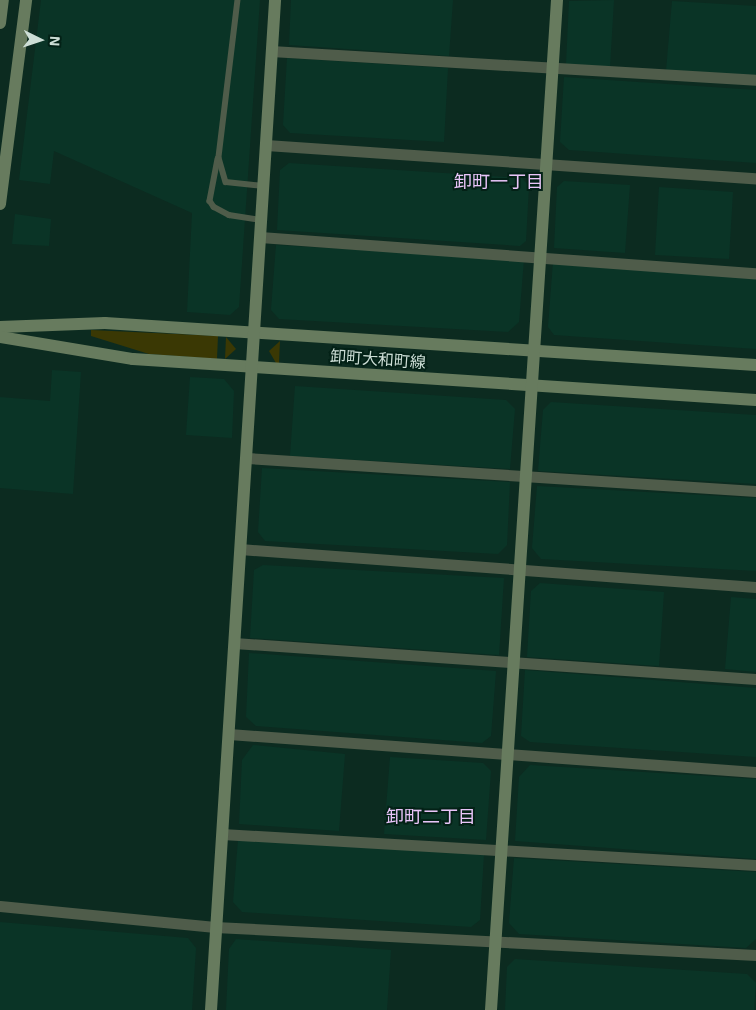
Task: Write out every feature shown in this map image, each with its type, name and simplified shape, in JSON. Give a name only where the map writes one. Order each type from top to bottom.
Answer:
[{"type":"street","points":[[0,204],[26,0]]},
{"type":"street","points":[[211,1010],[275,0]]},
{"type":"street","points":[[491,1010],[557,0]]},
{"type":"street","points":[[271,51],[552,70],[756,80]]},
{"type":"street","points":[[266,145],[756,178]]},
{"type":"street","points":[[260,237],[756,273]]},
{"type":"street","name":"卸町大和町線","points":[[0,327],[105,323],[756,365]]},
{"type":"street","name":"卸町大和町線","points":[[0,336],[133,359],[756,400]]},
{"type":"street","points":[[246,458],[756,492]]},
{"type":"street","points":[[240,550],[520,567],[756,587]]},
{"type":"street","points":[[234,643],[756,679]]},
{"type":"street","points":[[229,734],[507,752],[756,772]]},
{"type":"street","points":[[222,834],[501,847],[756,865]]},
{"type":"street","points":[[0,906],[215,927],[495,944],[756,955]]},
{"type":"lane","points":[[238,0],[219,158],[210,201],[214,207],[241,218],[262,220]]},
{"type":"lane","points":[[219,158],[226,182],[264,186]]},
{"type":"shaded area","points":[[41,0],[260,0],[239,307],[230,315],[187,312],[192,213],[54,151],[50,184],[19,180]]},
{"type":"shaded area","points":[[291,0],[453,0],[449,56],[289,45]]},
{"type":"shaded area","points":[[614,0],[610,67],[566,64],[569,1]]},
{"type":"shaded area","points":[[672,1],[756,6],[756,77],[666,71]]},
{"type":"shaded area","points":[[287,58],[448,68],[444,142],[290,133],[283,125]]},
{"type":"shaded area","points":[[564,77],[756,90],[756,163],[569,150],[560,142]]},
{"type":"shaded area","points":[[289,163],[522,178],[529,186],[526,241],[520,246],[277,230],[280,170]]},
{"type":"shaded area","points":[[564,181],[630,185],[625,253],[554,248],[557,187]]},
{"type":"shaded area","points":[[659,187],[733,192],[729,259],[655,255]]},
{"type":"shaded area","points":[[15,214],[51,219],[49,246],[12,244]]},
{"type":"shaded area","points":[[276,245],[524,259],[519,322],[508,332],[279,319],[271,310]]},
{"type":"shaded area","points":[[553,262],[756,277],[756,349],[554,335],[548,327]]},
{"type":"shaded area","points":[[91,330],[218,336],[217,359],[149,354],[91,336]]},
{"type":"shaded area","points":[[226,337],[236,349],[225,359]]},
{"type":"shaded area","points":[[280,341],[279,363],[276,363],[269,351]]},
{"type":"shaded area","points":[[52,370],[81,372],[73,494],[0,488],[0,397],[50,401]]},
{"type":"shaded area","points":[[190,377],[224,379],[234,391],[232,438],[186,435]]},
{"type":"shaded area","points":[[295,386],[506,400],[515,409],[510,469],[290,456]]},
{"type":"shaded area","points":[[551,402],[756,415],[756,484],[538,471],[543,410]]},
{"type":"shaded area","points":[[262,468],[510,482],[507,545],[498,554],[265,541],[258,532]]},
{"type":"shaded area","points":[[537,486],[756,498],[756,571],[541,559],[532,548]]},
{"type":"shaded area","points":[[263,565],[504,578],[499,655],[250,638],[254,570]]},
{"type":"shaded area","points":[[540,583],[664,592],[659,666],[527,657],[531,591]]},
{"type":"shaded area","points":[[731,597],[756,599],[756,672],[725,669]]},
{"type":"shaded area","points":[[249,653],[496,671],[491,736],[482,743],[256,726],[246,717]]},
{"type":"shaded area","points":[[525,670],[756,688],[756,757],[530,742],[521,736]]},
{"type":"shaded area","points":[[253,745],[345,754],[339,831],[239,824],[242,760]]},
{"type":"shaded area","points":[[390,757],[483,763],[491,771],[486,840],[384,834]]},
{"type":"shaded area","points":[[530,765],[756,779],[756,859],[515,841],[519,777]]},
{"type":"shaded area","points":[[238,840],[484,854],[480,920],[471,927],[242,912],[233,902]]},
{"type":"shaded area","points":[[514,858],[756,872],[756,939],[746,948],[519,934],[509,923]]},
{"type":"shaded area","points":[[0,922],[188,938],[196,948],[192,1010],[0,1010]]},
{"type":"shaded area","points":[[236,939],[391,950],[387,1010],[226,1010],[229,949]]},
{"type":"shaded area","points":[[515,959],[747,974],[756,983],[754,1010],[505,1010],[507,967]]},
{"type":"district","name":"卸町一丁目","points":[[499,181]]},
{"type":"district","name":"卸町二丁目","points":[[431,816]]}]
